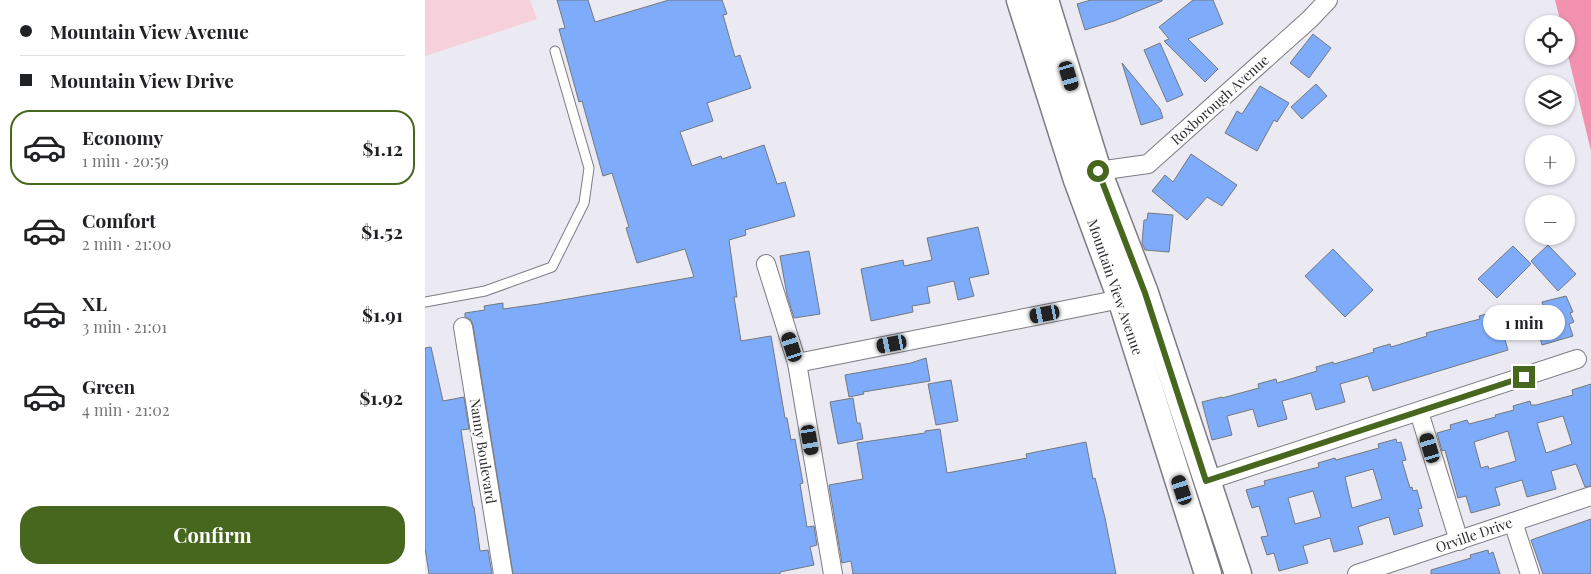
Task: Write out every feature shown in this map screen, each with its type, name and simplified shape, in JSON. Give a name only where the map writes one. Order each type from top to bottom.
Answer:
[{"type":"main road","name":"Mountain View Avenue","points":[[1020,0],[1077,180],[1121,299],[1142,327],[1206,481],[1238,574]]},
{"type":"main road","name":"Mountain View Avenue","points":[[1045,0],[1098,171],[1145,293],[1142,327],[1208,574]]},
{"type":"street","name":"Roxborough Avenue","points":[[1098,171],[1148,164],[1310,20],[1328,0]]},
{"type":"street","points":[[766,264],[797,363],[833,574]]},
{"type":"street","points":[[797,363],[1121,299]]},
{"type":"street","name":"Nanny Boulevard","points":[[463,327],[503,574]]},
{"type":"street","points":[[1206,481],[1577,359]]},
{"type":"street","points":[[1419,412],[1459,541]]},
{"type":"street","name":"Orville Drive","points":[[1357,574],[1591,496]]},
{"type":"street","points":[[1513,522],[1531,574]]},
{"type":"lane","points":[[425,302],[485,292],[552,268],[584,203],[589,168],[555,51]]},
{"type":"shaded area","points":[[425,0],[530,0],[537,19],[425,56]]},
{"type":"shaded area","points":[[1555,0],[1591,0],[1591,151],[1575,84],[1575,75],[1573,75],[1570,65],[1575,65],[1575,15],[1559,15]]},
{"type":"building","points":[[557,0],[588,0],[595,22],[669,0],[722,0],[727,14],[723,15],[735,57],[740,55],[751,88],[707,103],[713,121],[680,132],[692,166],[721,156],[722,159],[764,145],[777,184],[785,182],[795,216],[745,230],[746,235],[729,240],[737,297],[734,297],[741,341],[771,336],[785,418],[787,418],[791,440],[795,439],[803,483],[800,484],[807,527],[814,526],[817,545],[810,547],[814,565],[780,572],[780,574],[513,574],[473,325],[471,320],[465,317],[465,313],[485,310],[484,306],[503,303],[503,309],[694,277],[685,249],[637,263],[626,228],[629,227],[612,173],[603,176],[582,101],[579,102],[559,29],[565,28]]},
{"type":"building","points":[[1091,0],[1162,1],[1114,21],[1085,30],[1077,4]]},
{"type":"building","points":[[1193,0],[1213,0],[1223,24],[1188,39],[1218,69],[1205,82],[1164,41],[1169,39],[1159,27]]},
{"type":"building","points":[[1313,34],[1331,48],[1309,78],[1290,63]]},
{"type":"building","points":[[1160,43],[1183,95],[1167,102],[1144,50]]},
{"type":"building","points":[[1122,63],[1160,109],[1163,118],[1141,125]]},
{"type":"building","points":[[1316,84],[1327,96],[1302,119],[1291,107]]},
{"type":"building","points":[[1260,86],[1289,103],[1277,122],[1274,120],[1257,151],[1225,133],[1237,111],[1242,114]]},
{"type":"building","points":[[1191,154],[1237,185],[1222,206],[1207,197],[1187,220],[1152,191],[1165,175],[1173,182]]},
{"type":"building","points":[[1148,213],[1173,215],[1169,252],[1145,250],[1142,243],[1144,220],[1147,220]]},
{"type":"building","points":[[978,227],[989,274],[969,278],[974,296],[958,300],[954,281],[927,287],[930,303],[912,306],[913,312],[871,321],[861,269],[903,260],[904,266],[932,260],[927,238]]},
{"type":"building","points":[[1548,245],[1576,274],[1558,291],[1531,261]]},
{"type":"building","points":[[1513,246],[1531,264],[1497,298],[1478,279]]},
{"type":"building","points":[[1333,249],[1373,290],[1345,317],[1305,276]]},
{"type":"building","points":[[809,251],[820,314],[794,318],[787,295],[780,256]]},
{"type":"building","points":[[1566,296],[1573,312],[1570,313],[1574,322],[1569,324],[1573,336],[1542,345],[1537,327],[1530,329],[1529,326],[1503,333],[1508,350],[1373,391],[1368,376],[1340,384],[1345,402],[1316,410],[1311,393],[1282,401],[1287,419],[1258,427],[1253,409],[1227,416],[1232,435],[1212,440],[1202,402],[1259,388],[1258,384],[1276,379],[1277,383],[1317,371],[1316,367],[1333,362],[1334,364],[1374,352],[1373,349],[1390,344],[1391,347],[1427,336],[1426,333],[1480,319],[1479,316],[1501,310],[1503,317],[1543,306],[1542,302]]},
{"type":"building","points":[[431,347],[443,401],[464,397],[469,429],[461,430],[473,507],[480,551],[488,550],[492,574],[429,574],[425,548],[425,348]]},
{"type":"building","points":[[926,358],[930,381],[863,392],[864,394],[849,397],[845,375],[911,363]]},
{"type":"building","points":[[951,380],[958,421],[936,425],[928,384]]},
{"type":"building","points":[[1591,384],[1591,486],[1585,487],[1576,464],[1551,471],[1556,489],[1527,497],[1522,480],[1495,488],[1500,505],[1471,513],[1466,496],[1458,498],[1445,450],[1442,451],[1437,433],[1451,429],[1450,425],[1467,420],[1469,424],[1496,417],[1495,415],[1514,410],[1513,406],[1530,401],[1531,405],[1536,405],[1573,395],[1572,390]],"holes":[[[1563,416],[1572,444],[1546,453],[1537,423]],[[1508,431],[1516,461],[1489,469],[1488,466],[1481,468],[1474,442]]]},
{"type":"building","points":[[853,398],[857,423],[860,423],[863,439],[838,444],[830,402]]},
{"type":"building","points":[[940,429],[947,473],[1027,458],[1026,454],[1086,442],[1093,479],[1095,478],[1105,518],[1116,574],[853,574],[851,561],[842,563],[829,485],[863,479],[857,443]]},
{"type":"building","points":[[1396,439],[1397,443],[1401,442],[1406,460],[1402,461],[1410,488],[1412,487],[1413,491],[1417,490],[1422,508],[1418,509],[1423,526],[1394,535],[1389,517],[1372,522],[1358,527],[1363,544],[1334,552],[1330,538],[1303,546],[1308,563],[1279,571],[1274,553],[1267,555],[1261,537],[1268,536],[1259,506],[1252,508],[1246,490],[1265,485],[1264,481],[1319,467],[1318,463],[1379,448],[1378,444]],"holes":[[[1373,469],[1382,499],[1352,508],[1345,477]],[[1313,491],[1321,517],[1295,524],[1288,498]]]},
{"type":"building","points":[[1591,519],[1591,574],[1543,574],[1531,540]]},
{"type":"building","points":[[1488,550],[1489,554],[1493,552],[1500,574],[1431,574],[1431,570],[1471,558],[1470,555]]},
{"type":"route","points":[[1098,171],[1145,293],[1206,481],[1524,377]]}]
